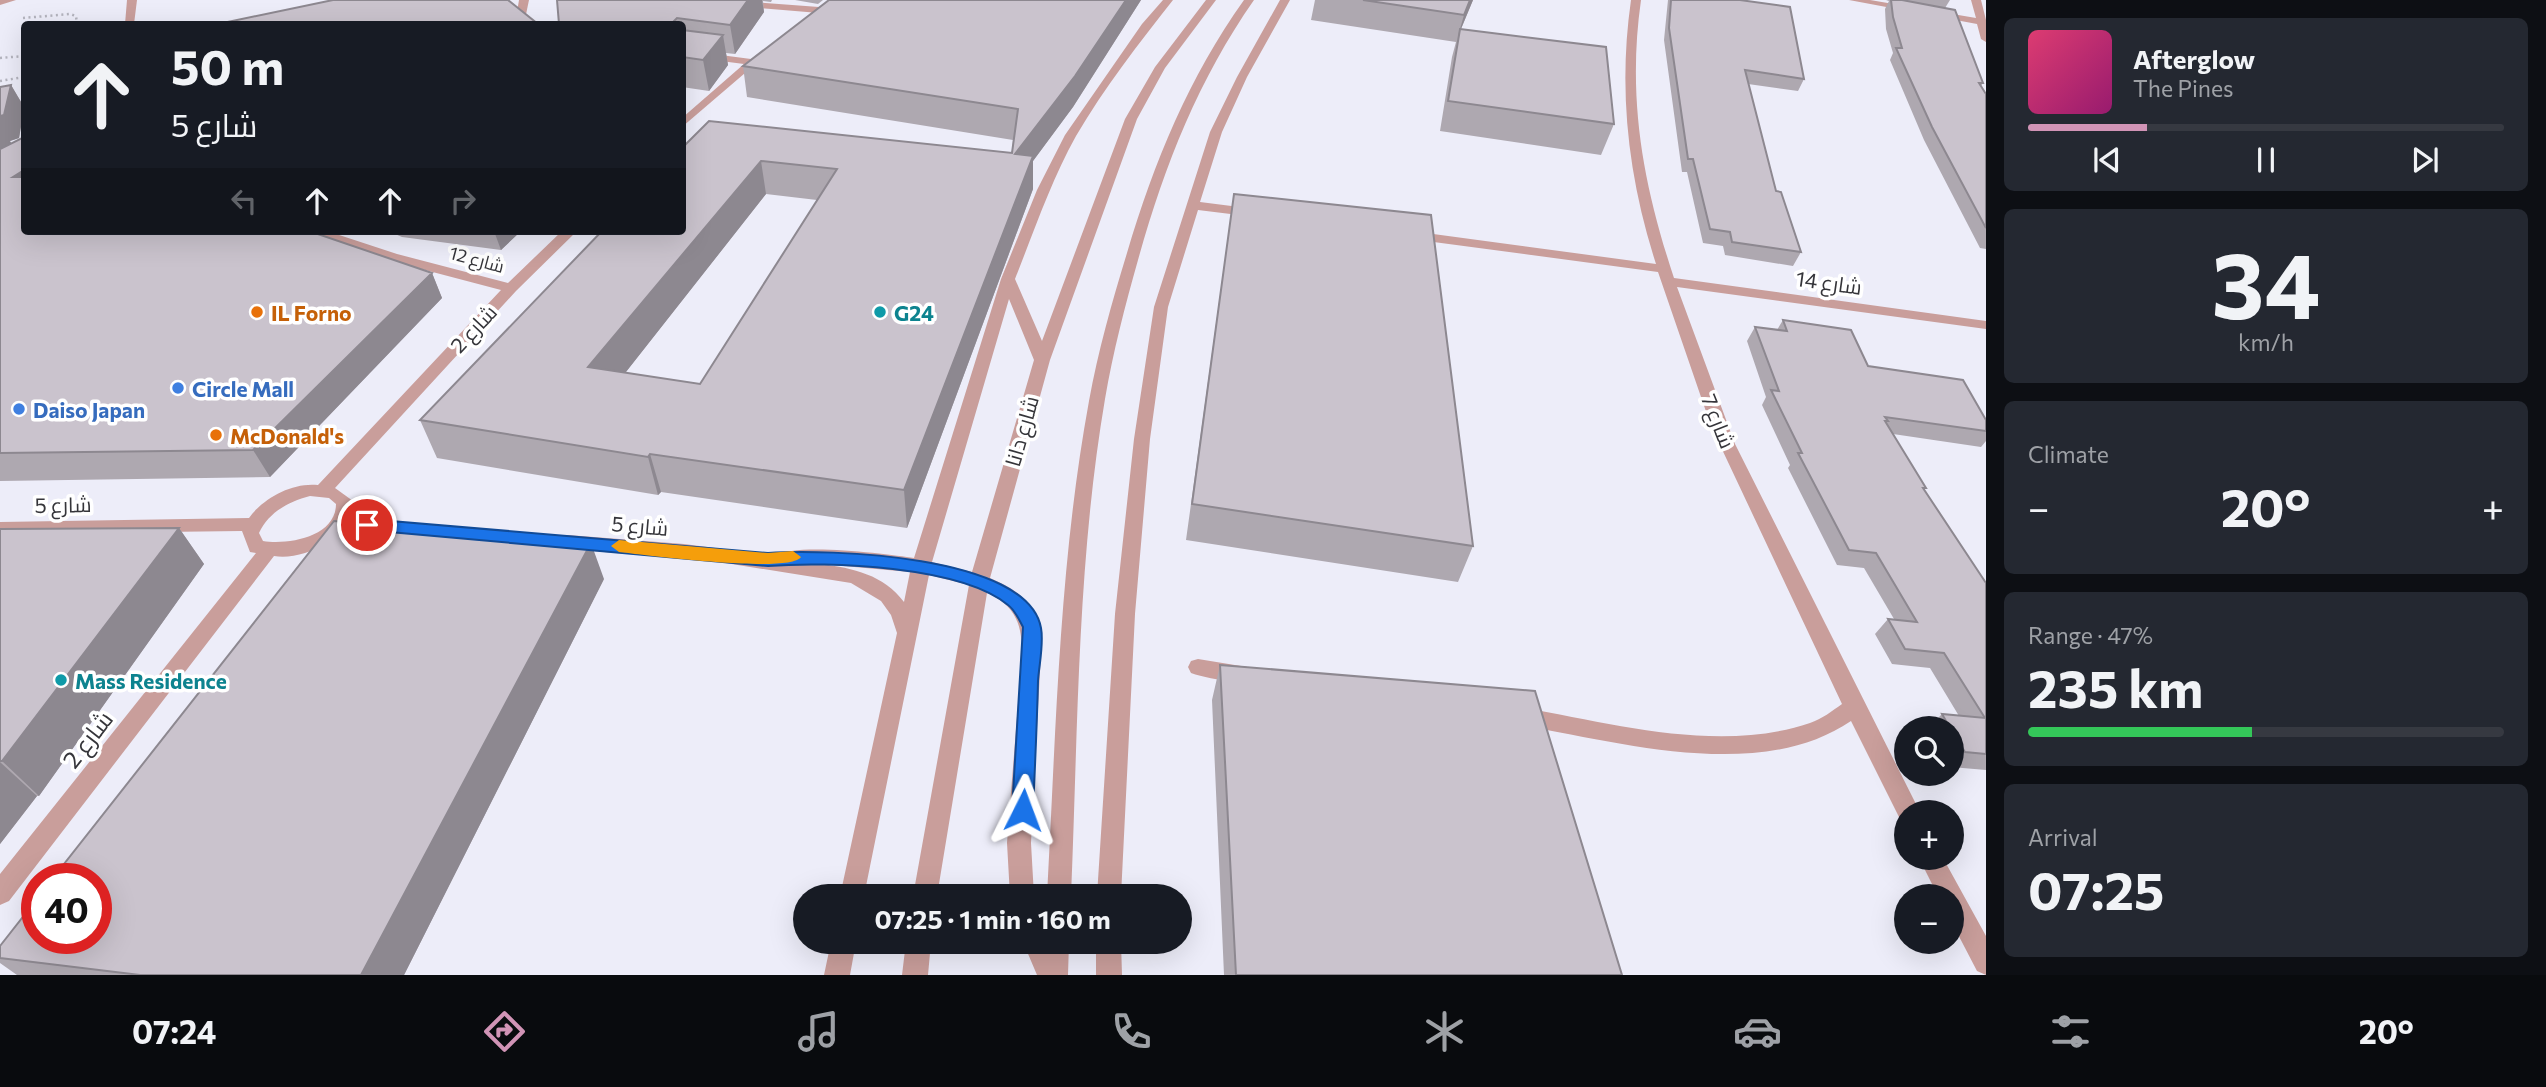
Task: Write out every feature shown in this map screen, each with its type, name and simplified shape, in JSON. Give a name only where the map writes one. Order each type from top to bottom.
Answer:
[{"type":"street","points":[[0,2],[12,0]]},
{"type":"street","points":[[130,21],[132,0]]},
{"type":"street","points":[[520,21],[524,0]]},
{"type":"street","points":[[854,884],[921,566],[1008,279],[1044,190],[1071,135],[1145,26],[1168,0]]},
{"type":"street","name":"شارع دانا","points":[[927,884],[979,582],[1042,360],[1131,119],[1160,67],[1211,0]]},
{"type":"street","points":[[1060,884],[1074,606],[1093,424],[1121,298],[1153,190],[1201,72],[1249,0]]},
{"type":"street","points":[[1110,884],[1125,614],[1142,439],[1161,307],[1216,132],[1242,77],[1285,0]]},
{"type":"street","name":"شارع 7","points":[[1636,0],[1629,40],[1628,85],[1633,138],[1645,202],[1665,275],[1718,425],[1853,708],[1902,800]]},
{"type":"street","points":[[1854,0],[1983,22]]},
{"type":"street","points":[[1976,0],[1986,39]]},
{"type":"street","points":[[725,3],[822,7],[800,25]]},
{"type":"street","points":[[686,120],[771,47]]},
{"type":"street","points":[[686,53],[752,62]]},
{"type":"street","points":[[686,110],[696,111]]},
{"type":"street","points":[[1192,205],[1273,216]]},
{"type":"street","name":"شارع 14","points":[[1394,232],[1986,325]]},
{"type":"street","name":"شارع 12","points":[[326,235],[392,257],[510,288]]},
{"type":"street","name":"شارع 2","points":[[323,490],[510,288],[566,235]]},
{"type":"street","points":[[1008,279],[1042,360]]},
{"type":"street","points":[[323,490],[334,492],[346,504],[348,523],[300,549],[268,551],[257,547],[251,541],[253,524],[260,515],[282,499],[303,492],[323,490]]},
{"type":"street","name":"شارع 5","points":[[0,528],[253,524]]},
{"type":"street","name":"شارع 5","points":[[544,540],[768,559],[849,575],[867,581],[894,602],[902,617],[906,635]]},
{"type":"street","name":"شارع 2","points":[[0,893],[268,551]]},
{"type":"street","name":"شارع 5","points":[[768,559],[810,556],[921,566],[979,582],[1000,590],[1018,602],[1032,627],[1019,843],[1021,884]]},
{"type":"street","points":[[1198,667],[1267,678]]},
{"type":"street","points":[[1501,713],[1714,744],[1770,742],[1794,736],[1818,729],[1853,708]]},
{"type":"street","points":[[1937,870],[1986,962]]},
{"type":"street","points":[[837,975],[841,954]]},
{"type":"street","points":[[915,975],[918,954]]},
{"type":"street","points":[[1042,954],[1052,975]]},
{"type":"street","points":[[1052,975],[1055,954]]},
{"type":"street","points":[[1109,954],[1109,975]]},
{"type":"path","points":[[12,20],[70,14],[76,16],[77,21]]},
{"type":"path","points":[[0,58],[21,56]]},
{"type":"path","points":[[0,81],[21,78]]},
{"type":"building","points":[[333,0],[508,0],[534,21],[232,21]]},
{"type":"building","points":[[557,0],[748,0],[730,25],[677,18],[674,21],[559,21]]},
{"type":"building","points":[[829,0],[1126,0],[1075,76],[1015,154],[1033,156],[904,490],[650,454],[648,457],[420,420],[598,235],[686,235],[686,144],[709,121],[1012,153],[1018,109],[743,66]],"holes":[[[761,161],[837,169],[700,384],[588,367]]]},
{"type":"building","points":[[1363,0],[1470,0],[1464,15]]},
{"type":"building","points":[[1671,0],[1740,0],[1790,7],[1804,79],[1745,70],[1776,191],[1781,192],[1801,252],[1732,242],[1730,232],[1710,229],[1693,159],[1688,159],[1669,28]]},
{"type":"building","points":[[1891,0],[1955,10],[1983,83],[1979,83],[1986,94],[1986,228],[1932,127],[1896,48],[1902,48]]},
{"type":"building","points":[[1460,29],[1606,47],[1614,124],[1448,101]]},
{"type":"building","points":[[686,30],[723,35],[703,60],[686,58]]},
{"type":"building","points":[[11,85],[4,115],[0,116],[0,87]]},
{"type":"building","name":"Circle Mall","points":[[21,138],[21,172],[13,177],[21,177],[21,235],[321,235],[432,273],[253,450],[0,453],[0,149]]},
{"type":"building","points":[[1234,194],[1431,215],[1473,546],[1192,504]]},
{"type":"building","points":[[1783,320],[1851,330],[1868,366],[1963,380],[1986,420],[1986,431],[1885,417],[1926,488],[1923,488],[1986,583],[1986,754],[1964,750],[1964,716],[1985,718],[1944,653],[1905,649],[1888,619],[1917,622],[1876,553],[1849,550],[1798,453],[1802,453],[1771,390],[1779,391],[1755,327],[1787,331]]},
{"type":"building","points":[[334,521],[591,543],[361,975],[140,975],[0,958],[0,946],[21,919],[21,954],[112,954],[112,863],[65,863]]},
{"type":"building","points":[[179,528],[2,761],[0,761],[0,529]]},
{"type":"building","points":[[1220,665],[1535,691],[1622,975],[1236,975]]},
{"type":"slow traffic","points":[[619,546],[768,559],[793,557]]},
{"type":"place","name":"IL Forno","points":[[257,312]]},
{"type":"place","name":"G24","points":[[880,312]]},
{"type":"place","name":"Circle Mall","points":[[178,388]]},
{"type":"place","name":"Daiso Japan","points":[[19,409]]},
{"type":"place","name":"McDonald's","points":[[216,435]]},
{"type":"place","name":"Mass Residence","points":[[61,680]]},
{"type":"route","points":[[367,525],[768,559],[810,556],[921,566],[1000,590],[1018,602],[1032,627],[1023,810]]}]
